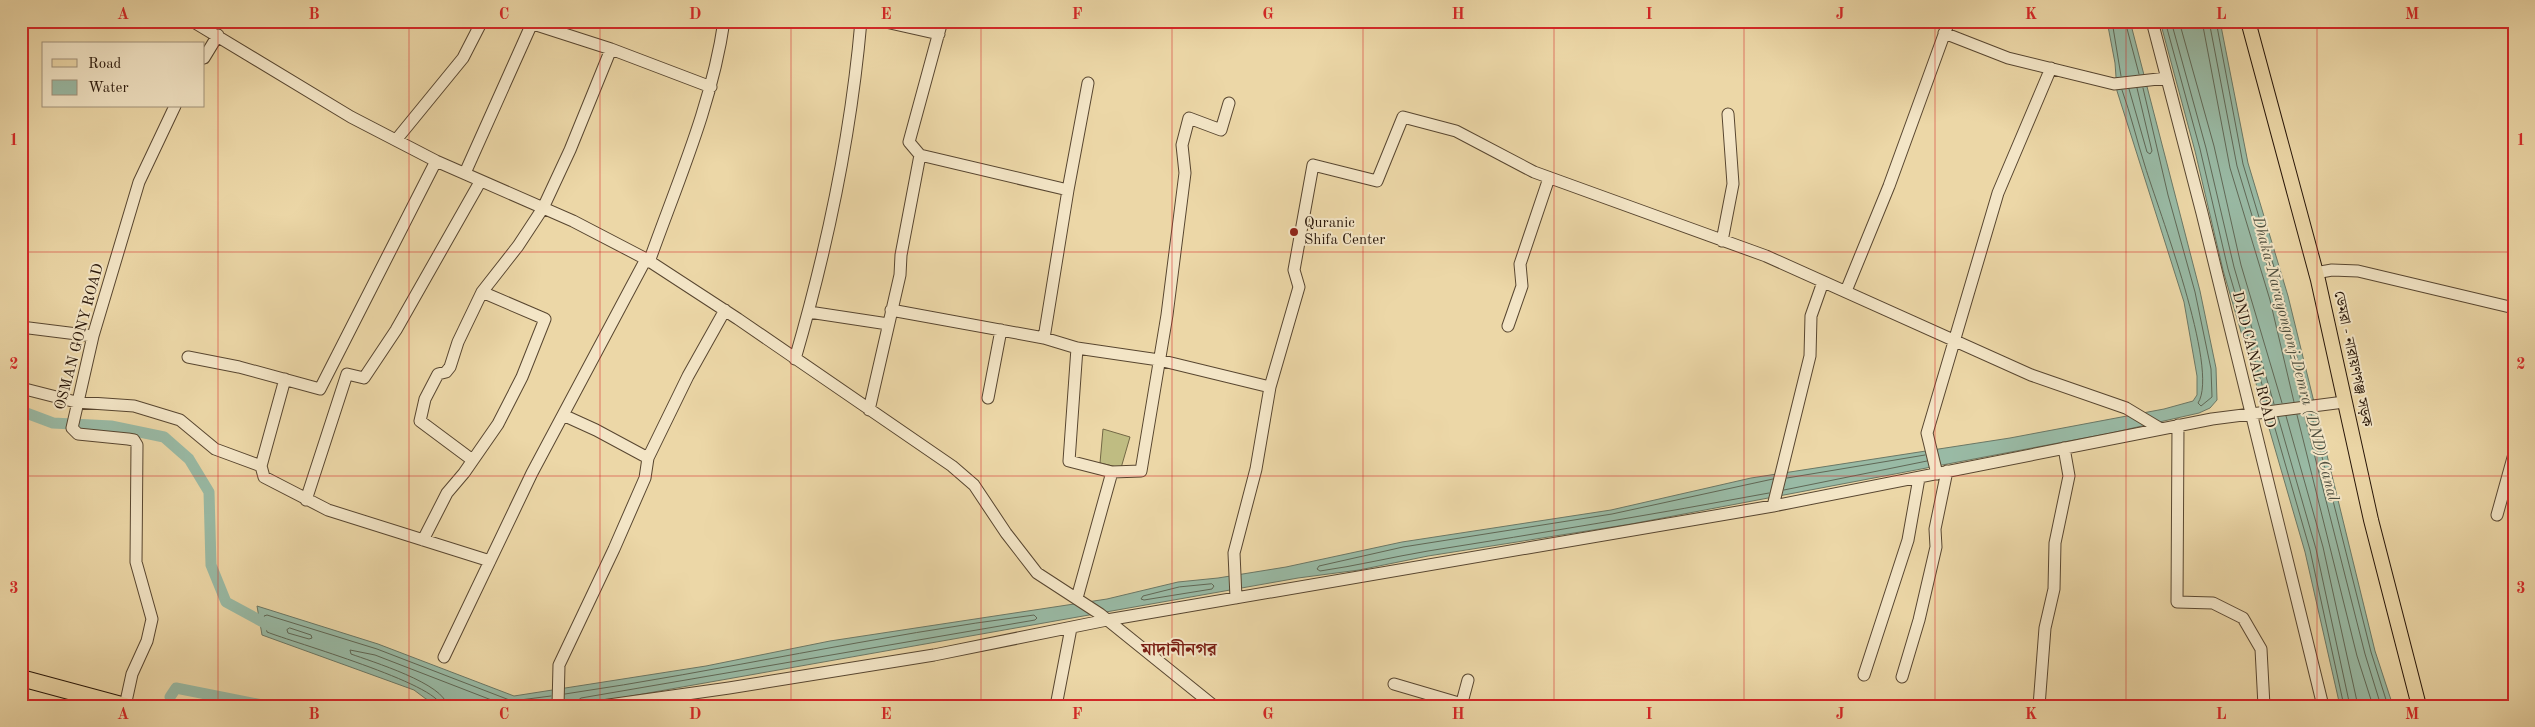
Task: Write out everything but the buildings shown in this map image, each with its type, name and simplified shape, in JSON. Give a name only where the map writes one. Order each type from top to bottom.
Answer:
[{"type":"highway","points":[[21,678],[125,706]]},
{"type":"main road","name":"ডেমরা - নারায়ণগঞ্জ সড়ক","points":[[2248,21],[2315,272],[2371,520],[2419,706]]},
{"type":"street","points":[[192,21],[218,35],[335,108],[436,161],[480,182],[543,208],[647,261],[725,310],[795,360],[922,444],[974,485],[1006,534],[1037,573],[1103,617],[1214,706]]},
{"type":"street","points":[[396,140],[463,58],[482,21]]},
{"type":"street","points":[[444,657],[532,473],[647,261],[711,87],[724,21]]},
{"type":"street","points":[[795,360],[809,312],[832,214],[855,88],[861,21]]},
{"type":"street","points":[[881,21],[939,34]]},
{"type":"street","points":[[942,21],[909,142],[920,156],[1068,190]]},
{"type":"street","points":[[1846,292],[1889,186],[1949,21]]},
{"type":"street","name":"DND CANAL ROAD","points":[[2152,21],[2323,706]]},
{"type":"street","points":[[464,173],[530,22],[611,48],[711,87]]},
{"type":"street","points":[[1944,33],[2008,58],[2114,84],[2146,82],[2167,78]]},
{"type":"street","points":[[205,56],[218,35]]},
{"type":"street","points":[[471,459],[420,421],[425,399],[434,380],[450,367],[458,342],[482,292],[518,246],[543,208],[570,150],[611,48]]},
{"type":"street","points":[[1902,677],[1919,620],[1936,548],[1935,529],[1942,473],[1927,433],[1998,193],[2051,68]]},
{"type":"street","points":[[1044,338],[1068,190],[1088,83]]},
{"type":"street","points":[[1077,348],[1069,461],[1112,472],[1141,470],[1167,314],[1185,173],[1182,145],[1190,118],[1221,130],[1229,102]]},
{"type":"street","name":"OSMAN GONY ROAD","points":[[125,706],[132,674],[147,641],[152,619],[136,562],[137,445],[134,440],[78,434],[72,428],[93,336],[139,182],[174,108]]},
{"type":"street","points":[[1722,241],[1733,184],[1728,114]]},
{"type":"street","points":[[1236,598],[1234,553],[1254,476],[1270,387],[1299,287],[1294,270],[1313,165],[1377,181],[1403,117],[1456,131],[1549,178],[1766,256],[2032,375],[2126,408],[2161,429]]},
{"type":"street","points":[[869,410],[900,275],[901,255],[920,156]]},
{"type":"street","points":[[188,357],[320,389],[436,161]]},
{"type":"street","points":[[1508,326],[1522,286],[1520,264],[1549,178]]},
{"type":"street","points":[[306,500],[347,374],[364,378],[396,330],[480,182]]},
{"type":"street","points":[[2315,272],[2332,270],[2358,271],[2514,308]]},
{"type":"street","points":[[1773,506],[1810,356],[1811,316],[1823,282]]},
{"type":"street","points":[[423,540],[447,493],[464,473],[471,459],[498,424],[522,377],[545,319],[482,292]]},
{"type":"street","points":[[558,706],[559,665],[614,549],[645,478],[648,458],[688,376],[725,310]]},
{"type":"street","points":[[891,310],[1044,338],[1077,348],[1159,360],[1270,387]]},
{"type":"street","points":[[809,312],[888,324]]},
{"type":"street","points":[[21,327],[93,336]]},
{"type":"street","points":[[988,398],[1001,330]]},
{"type":"street","points":[[285,379],[261,466],[264,477],[328,510],[490,562]]},
{"type":"street","points":[[21,388],[76,404],[134,406],[180,420],[215,449],[261,466]]},
{"type":"street","points":[[602,706],[878,664],[1071,628],[1103,617],[1236,598],[1773,506],[2250,412],[2344,402]]},
{"type":"street","points":[[563,415],[648,458]]},
{"type":"street","points":[[2178,425],[2177,602],[2213,603],[2243,618],[2261,648],[2264,706]]},
{"type":"street","points":[[2038,706],[2045,628],[2054,589],[2055,542],[2069,476],[2064,448]]},
{"type":"street","points":[[2497,515],[2514,454]]},
{"type":"street","points":[[1080,600],[1112,472]]},
{"type":"street","points":[[1864,676],[1908,540],[1919,478]]},
{"type":"street","points":[[1056,706],[1071,628]]},
{"type":"street","points":[[1394,684],[1461,705],[1468,680]]},
{"type":"shaded area","points":[[1103,429],[1130,437],[1121,468],[1100,463]]},
{"type":"water","points":[[2107,21],[2130,21],[2200,291],[2216,368],[2217,400],[2210,408],[2199,413],[2111,433],[1631,524],[1428,556],[1359,570],[1298,578],[620,698],[553,706],[441,706],[426,699],[414,690],[262,635],[257,606],[378,644],[514,696],[706,666],[830,641],[1107,599],[1178,582],[1218,578],[1286,567],[1402,542],[1611,510],[1751,478],[2010,438],[2164,409],[2193,401],[2197,395],[2197,376],[2184,302],[2117,91],[2115,63]]},
{"type":"water","name":"Dhaka-Narayongonj-Demra (DND) Canal","points":[[2160,21],[2220,21],[2248,163],[2288,296],[2375,651],[2393,706],[2340,706],[2305,552],[2223,270],[2195,151]]},
{"type":"waterway","points":[[21,411],[53,423],[111,426],[164,437],[189,459],[209,492],[211,565],[226,602],[272,627]]},
{"type":"waterway","points":[[170,697],[176,688],[267,706]]},
{"type":"place","name":"Quranic Shifa Center","points":[[1294,232]]},
{"type":"district","name":"মাদানীনগর","points":[[1179,650]]}]
